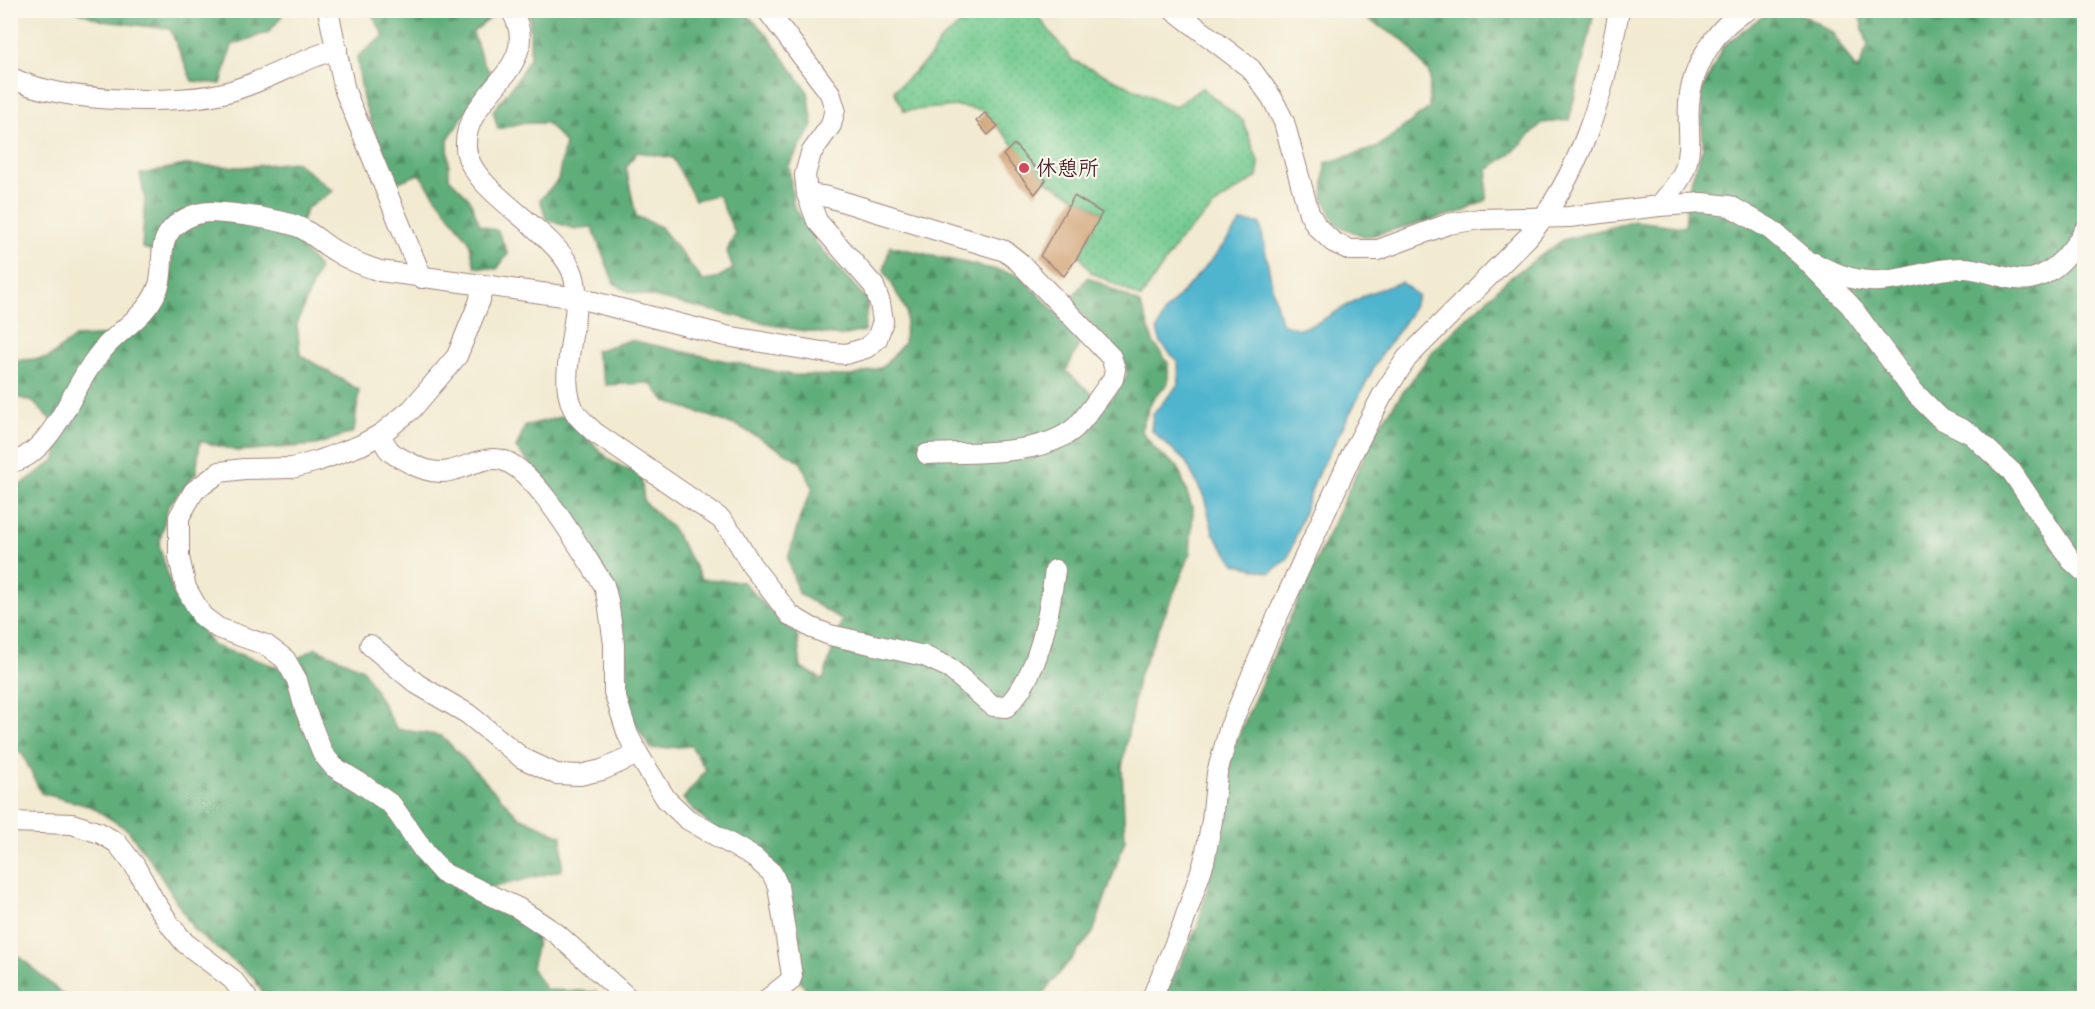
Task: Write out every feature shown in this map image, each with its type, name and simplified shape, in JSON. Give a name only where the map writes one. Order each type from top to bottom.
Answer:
[{"type":"street","points":[[328,10],[345,91],[422,278]]},
{"type":"street","points":[[511,10],[520,33],[520,47],[514,63],[475,112],[466,132],[466,150],[472,169],[556,247],[571,268],[578,298],[570,347],[568,391],[577,414],[594,432],[721,519],[752,566],[790,615],[830,635],[924,656],[948,667],[993,706],[1006,707],[1018,696],[1030,673],[1049,613],[1055,570]]},
{"type":"street","points":[[10,462],[29,455],[43,442],[90,365],[106,345],[138,320],[158,288],[163,270],[166,236],[176,225],[192,216],[209,212],[281,221],[307,231],[333,250],[360,265],[380,272],[578,298],[726,336],[846,354],[866,348],[878,339],[883,321],[874,286],[817,221],[807,194],[805,175],[811,153],[831,125],[835,109],[830,93],[767,10]]},
{"type":"street","points":[[1174,10],[1251,69],[1272,98],[1284,122],[1309,213],[1317,227],[1333,242],[1350,250],[1378,250],[1448,224],[1480,219],[1545,218],[1703,203],[1731,206],[1770,229],[1802,256],[1850,304],[1914,392],[1941,419],[1971,434],[2012,472],[2072,561],[2085,572]]},
{"type":"street","points":[[1152,999],[1182,927],[1204,862],[1212,821],[1216,773],[1230,727],[1268,637],[1352,454],[1382,396],[1407,358],[1545,218],[1559,195],[1598,102],[1619,10]]},
{"type":"street","points":[[1659,206],[1685,170],[1690,147],[1689,104],[1693,79],[1711,44],[1726,26],[1745,11]]},
{"type":"street","points":[[10,77],[44,91],[74,95],[120,99],[208,97],[234,90],[337,49]]},
{"type":"street","points":[[807,194],[828,197],[1005,251],[1019,262],[1110,357],[1115,369],[1113,379],[1075,427],[1049,442],[1027,449],[927,454]]},
{"type":"street","points":[[1802,256],[1826,270],[1869,281],[1894,280],[1949,267],[1979,269],[2021,281],[2040,276],[2057,266],[2085,231]]},
{"type":"street","points":[[481,286],[480,300],[457,356],[412,409],[381,434],[361,445],[318,461],[292,468],[220,472],[194,491],[179,517],[179,557],[186,588],[202,616],[218,628],[266,645],[285,659],[297,680],[305,709],[323,754],[334,767],[392,805],[426,854],[443,873],[518,908],[557,934],[628,999]]},
{"type":"street","points":[[381,434],[385,446],[392,454],[421,469],[443,472],[480,461],[502,460],[520,469],[538,488],[604,585],[614,644],[614,692],[628,735],[638,754],[666,799],[687,819],[755,858],[772,873],[778,886],[792,976],[790,981],[769,999]]},
{"type":"street","points":[[370,645],[417,684],[468,714],[522,758],[556,774],[580,775],[602,770],[638,754]]},
{"type":"street","points":[[10,822],[72,824],[100,833],[117,843],[135,867],[171,926],[185,943],[232,979],[246,999]]},
{"type":"green space","points":[[279,10],[282,16],[269,32],[232,45],[221,84],[192,81],[170,29],[103,21],[76,11]]},
{"type":"green space","points":[[493,10],[496,14],[473,32],[482,60],[491,74],[448,139],[449,178],[469,198],[480,225],[498,231],[508,254],[497,269],[475,267],[469,241],[419,174],[398,182],[385,162],[363,99],[357,57],[384,36],[370,11]]},
{"type":"green space","points":[[539,10],[744,11],[768,36],[808,92],[813,125],[789,165],[793,204],[817,244],[868,301],[864,331],[840,336],[792,329],[627,291],[614,283],[592,227],[575,229],[547,220],[540,200],[558,180],[565,143],[547,123],[521,123],[498,129],[493,111],[516,81],[530,57],[530,14]],"holes":[[[637,152],[673,158],[695,200],[718,195],[735,233],[727,251],[733,269],[715,279],[703,281],[661,227],[636,216],[626,168]]]},
{"type":"green space","points":[[976,11],[1034,11],[1072,60],[1174,107],[1202,88],[1243,121],[1259,164],[1257,177],[1220,201],[1181,238],[1141,298],[1091,272],[1079,255],[1102,212],[1048,182],[982,110],[957,106],[904,111],[894,91],[931,56],[939,42]]},
{"type":"green space","points":[[1353,11],[1594,11],[1569,120],[1542,123],[1513,152],[1488,170],[1486,200],[1465,211],[1366,237],[1336,225],[1323,197],[1325,163],[1376,148],[1429,108],[1430,75],[1405,41]]},
{"type":"green space","points":[[1782,11],[1796,11],[1832,32],[1857,71],[1868,46],[1858,11],[2084,11],[2084,998],[1164,998],[1198,925],[1222,830],[1231,753],[1376,430],[1432,352],[1507,280],[1563,240],[1634,221],[1685,227],[1688,190],[1703,147],[1701,94],[1723,46],[1762,17]]},
{"type":"green space","points":[[296,162],[333,191],[306,209],[296,242],[319,268],[297,324],[300,355],[359,390],[354,432],[316,445],[237,451],[200,441],[196,473],[168,506],[159,545],[173,593],[214,646],[281,668],[316,648],[363,669],[397,729],[442,736],[519,817],[562,836],[562,870],[475,892],[539,930],[532,968],[546,990],[595,992],[604,998],[266,998],[253,977],[194,930],[157,870],[128,830],[92,807],[41,793],[22,753],[11,748],[10,486],[22,484],[56,459],[60,429],[33,402],[11,395],[11,361],[48,358],[75,337],[134,334],[169,296],[172,256],[142,248],[145,199],[140,174],[185,165],[242,167]]},
{"type":"green space","points":[[890,246],[1019,275],[1082,339],[1066,371],[1097,398],[1111,400],[1127,375],[1124,358],[1069,301],[1088,277],[1139,303],[1153,342],[1168,363],[1168,383],[1152,400],[1141,430],[1157,451],[1178,467],[1193,510],[1190,555],[1138,678],[1122,767],[1125,840],[1093,933],[1039,998],[816,998],[800,982],[791,897],[767,854],[715,830],[683,799],[706,770],[691,746],[651,749],[630,715],[626,660],[614,593],[588,541],[550,486],[516,448],[525,426],[564,416],[612,462],[641,475],[644,502],[673,529],[702,579],[743,582],[797,634],[801,667],[823,680],[842,620],[798,593],[788,559],[801,514],[813,488],[800,461],[740,427],[666,401],[650,383],[606,385],[595,351],[630,340],[791,375],[852,376],[883,367],[904,343],[907,312],[884,270]]},
{"type":"green space","points":[[10,948],[62,994],[70,998],[11,998]]},
{"type":"water","points":[[1241,222],[1260,223],[1281,323],[1299,329],[1317,323],[1367,294],[1401,282],[1418,296],[1409,315],[1379,358],[1315,480],[1288,558],[1270,573],[1235,564],[1214,535],[1204,497],[1186,462],[1151,430],[1153,414],[1179,384],[1178,362],[1161,343],[1157,330],[1165,312],[1214,257]]},
{"type":"building","points":[[985,113],[998,126],[988,135],[976,121]]},
{"type":"building","name":"休憩所","points":[[1014,144],[1046,180],[1035,194],[1003,155]]},
{"type":"building","points":[[1074,196],[1102,213],[1079,255],[1064,276],[1040,256]]},
{"type":"place","name":"休憩所","points":[[1024,168]]}]
